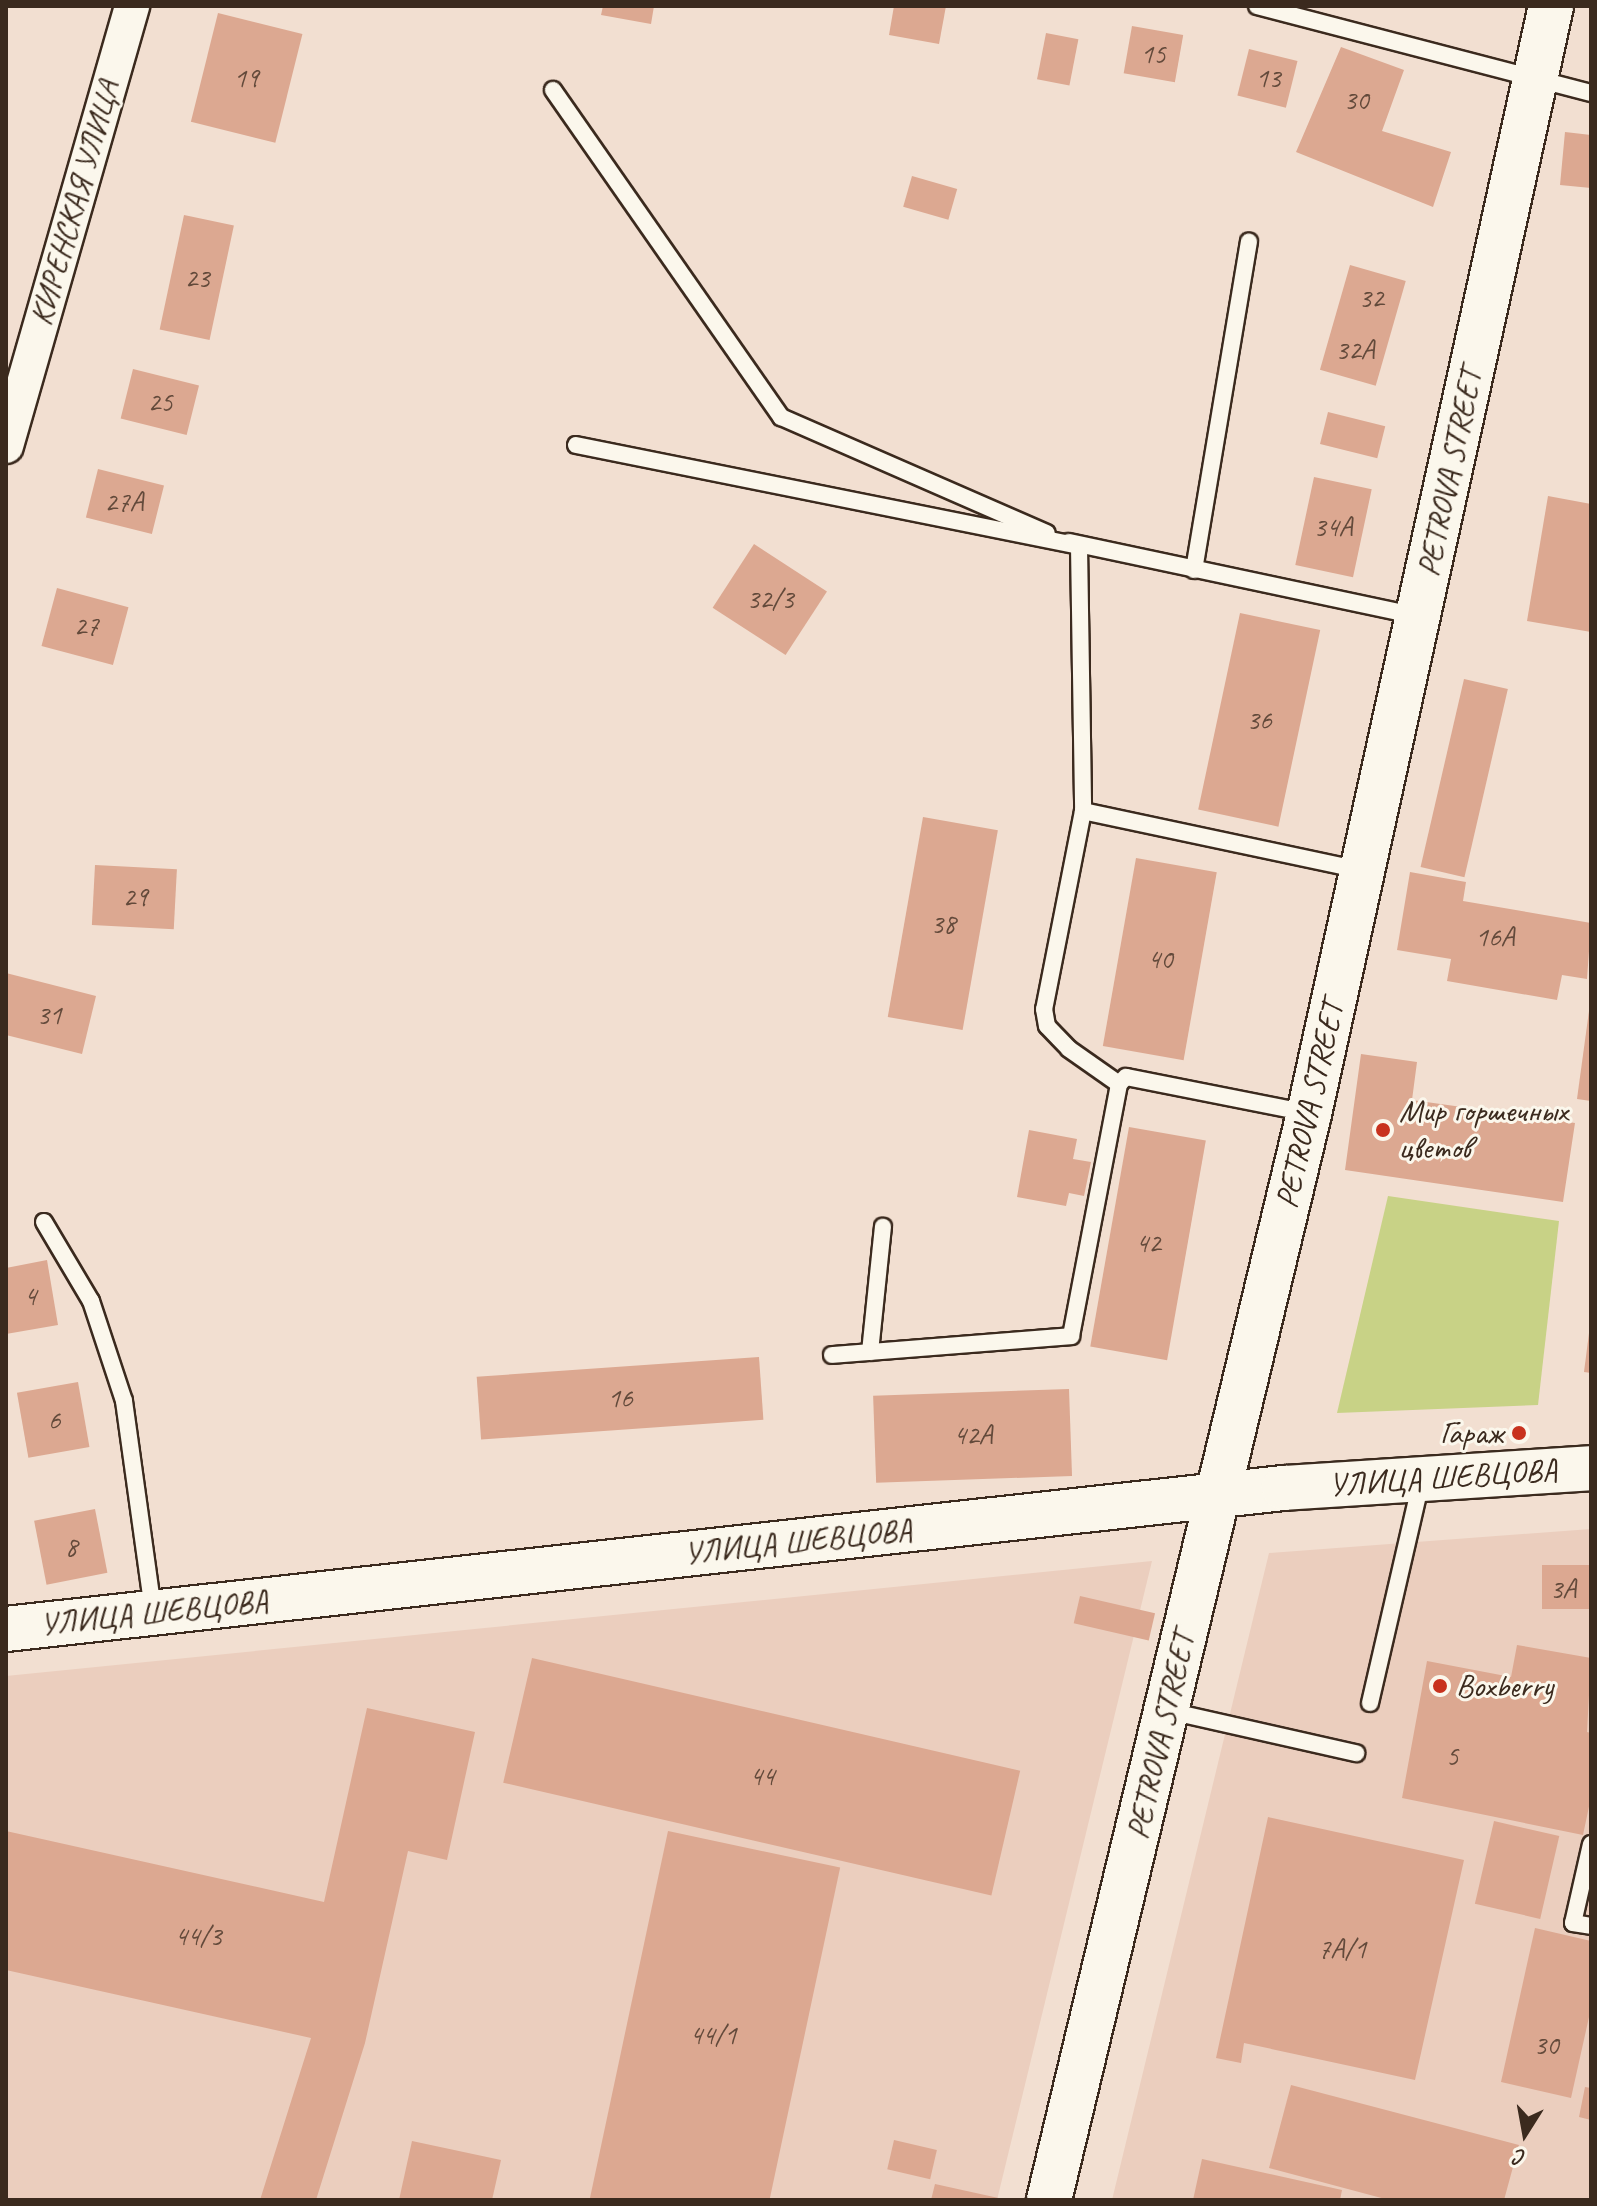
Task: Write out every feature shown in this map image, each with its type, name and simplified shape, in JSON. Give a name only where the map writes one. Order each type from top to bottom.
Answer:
[{"type":"street","name":"КИРЕНСКАЯ УЛИЦА","points":[[6,446],[132,6]]},
{"type":"street","name":"PETROVA STREET","points":[[1049,2200],[1309,1114],[1551,6]]},
{"type":"street","name":"УЛИЦА ШЕВЦОВА","points":[[6,1629],[1218,1495],[1591,1468]]},
{"type":"lane","points":[[1257,6],[1591,93]]},
{"type":"lane","points":[[553,90],[781,417],[1079,546]]},
{"type":"lane","points":[[1194,570],[1249,242]]},
{"type":"lane","points":[[576,445],[1419,616]]},
{"type":"lane","points":[[1079,546],[1083,811],[1044,1009],[1047,1026],[1069,1049],[1119,1084]]},
{"type":"lane","points":[[1083,811],[1363,870]]},
{"type":"lane","points":[[832,1355],[1071,1336],[1119,1084],[1126,1077],[1309,1114]]},
{"type":"lane","points":[[44,1222],[91,1301],[124,1401],[153,1613]]},
{"type":"lane","points":[[870,1352],[883,1227]]},
{"type":"lane","points":[[1370,1703],[1421,1480]]},
{"type":"lane","points":[[1167,1711],[1356,1753]]},
{"type":"lane","points":[[1591,1844],[1573,1923],[1591,1926]]},
{"type":"shaded area","points":[[1591,1529],[1591,2200],[1112,2200],[1269,1553]]},
{"type":"shaded area","points":[[1152,1561],[997,2200],[6,2200],[6,1676]]},
{"type":"green space","points":[[1388,1196],[1559,1221],[1538,1405],[1337,1413]]},
{"type":"building","points":[[603,6],[654,6],[651,24],[601,15]]},
{"type":"building","points":[[894,6],[946,6],[939,44],[889,35]]},
{"type":"building","points":[[218,13],[302,34],[275,143],[191,122]]},
{"type":"building","points":[[1132,26],[1183,35],[1175,82],[1124,73]]},
{"type":"building","points":[[1046,33],[1078,39],[1069,85],[1037,79]]},
{"type":"building","points":[[1341,47],[1404,70],[1382,131],[1451,152],[1433,207],[1296,152]]},
{"type":"building","points":[[1249,49],[1298,61],[1286,108],[1237,96]]},
{"type":"building","points":[[1565,132],[1591,135],[1591,188],[1560,185]]},
{"type":"building","points":[[912,176],[957,189],[948,220],[903,207]]},
{"type":"building","points":[[184,215],[234,226],[210,340],[160,329]]},
{"type":"building","points":[[1350,265],[1406,281],[1376,386],[1320,370]]},
{"type":"building","points":[[133,369],[199,385],[187,435],[121,418]]},
{"type":"building","points":[[1328,412],[1385,426],[1377,458],[1320,444]]},
{"type":"building","points":[[98,469],[164,485],[152,534],[86,518]]},
{"type":"building","points":[[1314,477],[1372,489],[1353,577],[1295,565]]},
{"type":"building","points":[[1548,496],[1591,504],[1591,632],[1527,621]]},
{"type":"building","points":[[754,544],[827,591],[786,655],[713,608]]},
{"type":"building","points":[[57,588],[128,607],[113,665],[41,646]]},
{"type":"building","points":[[1240,613],[1320,630],[1278,827],[1198,810]]},
{"type":"building","points":[[1464,679],[1508,689],[1464,877],[1421,867]]},
{"type":"building","points":[[923,817],[998,830],[963,1030],[888,1017]]},
{"type":"building","points":[[1136,858],[1217,872],[1184,1060],[1103,1046]]},
{"type":"building","points":[[95,865],[177,869],[174,929],[92,925]]},
{"type":"building","points":[[1410,872],[1466,882],[1463,901],[1591,923],[1587,979],[1562,975],[1557,1000],[1447,981],[1451,959],[1397,950]]},
{"type":"building","points":[[6,973],[96,996],[82,1054],[6,1035]]},
{"type":"building","points":[[1591,1011],[1591,1101],[1577,1099]]},
{"type":"building","points":[[1361,1054],[1417,1062],[1412,1100],[1575,1123],[1563,1202],[1345,1170]]},
{"type":"building","points":[[1129,1127],[1206,1141],[1167,1360],[1090,1347]]},
{"type":"building","points":[[1029,1130],[1077,1139],[1073,1159],[1091,1162],[1084,1196],[1069,1193],[1066,1206],[1017,1197]]},
{"type":"building","points":[[47,1260],[58,1325],[6,1334],[6,1268]]},
{"type":"building","points":[[1591,1333],[1591,1373],[1584,1372]]},
{"type":"building","points":[[759,1357],[763,1420],[481,1440],[477,1377]]},
{"type":"building","points":[[78,1382],[89,1447],[28,1458],[17,1393]]},
{"type":"building","points":[[1069,1389],[1072,1476],[876,1483],[873,1396]]},
{"type":"building","points":[[95,1509],[107,1573],[47,1585],[34,1521]]},
{"type":"building","points":[[1542,1565],[1591,1565],[1591,1609],[1542,1609]]},
{"type":"building","points":[[1080,1596],[1155,1613],[1149,1641],[1074,1623]]},
{"type":"building","points":[[1517,1645],[1591,1658],[1587,1732],[1591,1733],[1591,1797],[1583,1835],[1402,1798],[1427,1661],[1511,1677]]},
{"type":"building","points":[[532,1658],[1020,1771],[991,1895],[503,1783]]},
{"type":"building","points":[[367,1708],[475,1732],[447,1860],[408,1851],[365,2043],[316,2200],[260,2200],[311,2038],[6,1970],[6,1831],[324,1902]]},
{"type":"building","points":[[1268,1817],[1464,1860],[1415,2080],[1244,2043],[1241,2063],[1216,2058]]},
{"type":"building","points":[[1494,1821],[1559,1836],[1540,1919],[1475,1904]]},
{"type":"building","points":[[668,1831],[840,1868],[769,2200],[590,2200]]},
{"type":"building","points":[[1535,1928],[1591,1941],[1591,2008],[1571,2098],[1501,2082]]},
{"type":"building","points":[[1291,2085],[1519,2145],[1504,2200],[1389,2200],[1269,2168]]},
{"type":"building","points":[[1585,2087],[1591,2088],[1591,2120],[1579,2117]]},
{"type":"building","points":[[894,2140],[937,2150],[930,2179],[887,2169]]},
{"type":"building","points":[[412,2141],[501,2160],[492,2200],[399,2200]]},
{"type":"building","points":[[1202,2159],[1342,2190],[1340,2200],[1193,2200]]},
{"type":"building","points":[[935,2184],[1003,2199],[1003,2200],[931,2200]]},
{"type":"place","name":"Мир горшечных цветов","points":[[1383,1130]]},
{"type":"place","name":"Гараж","points":[[1519,1433]]},
{"type":"place","name":"Boxberry","points":[[1440,1686]]}]
